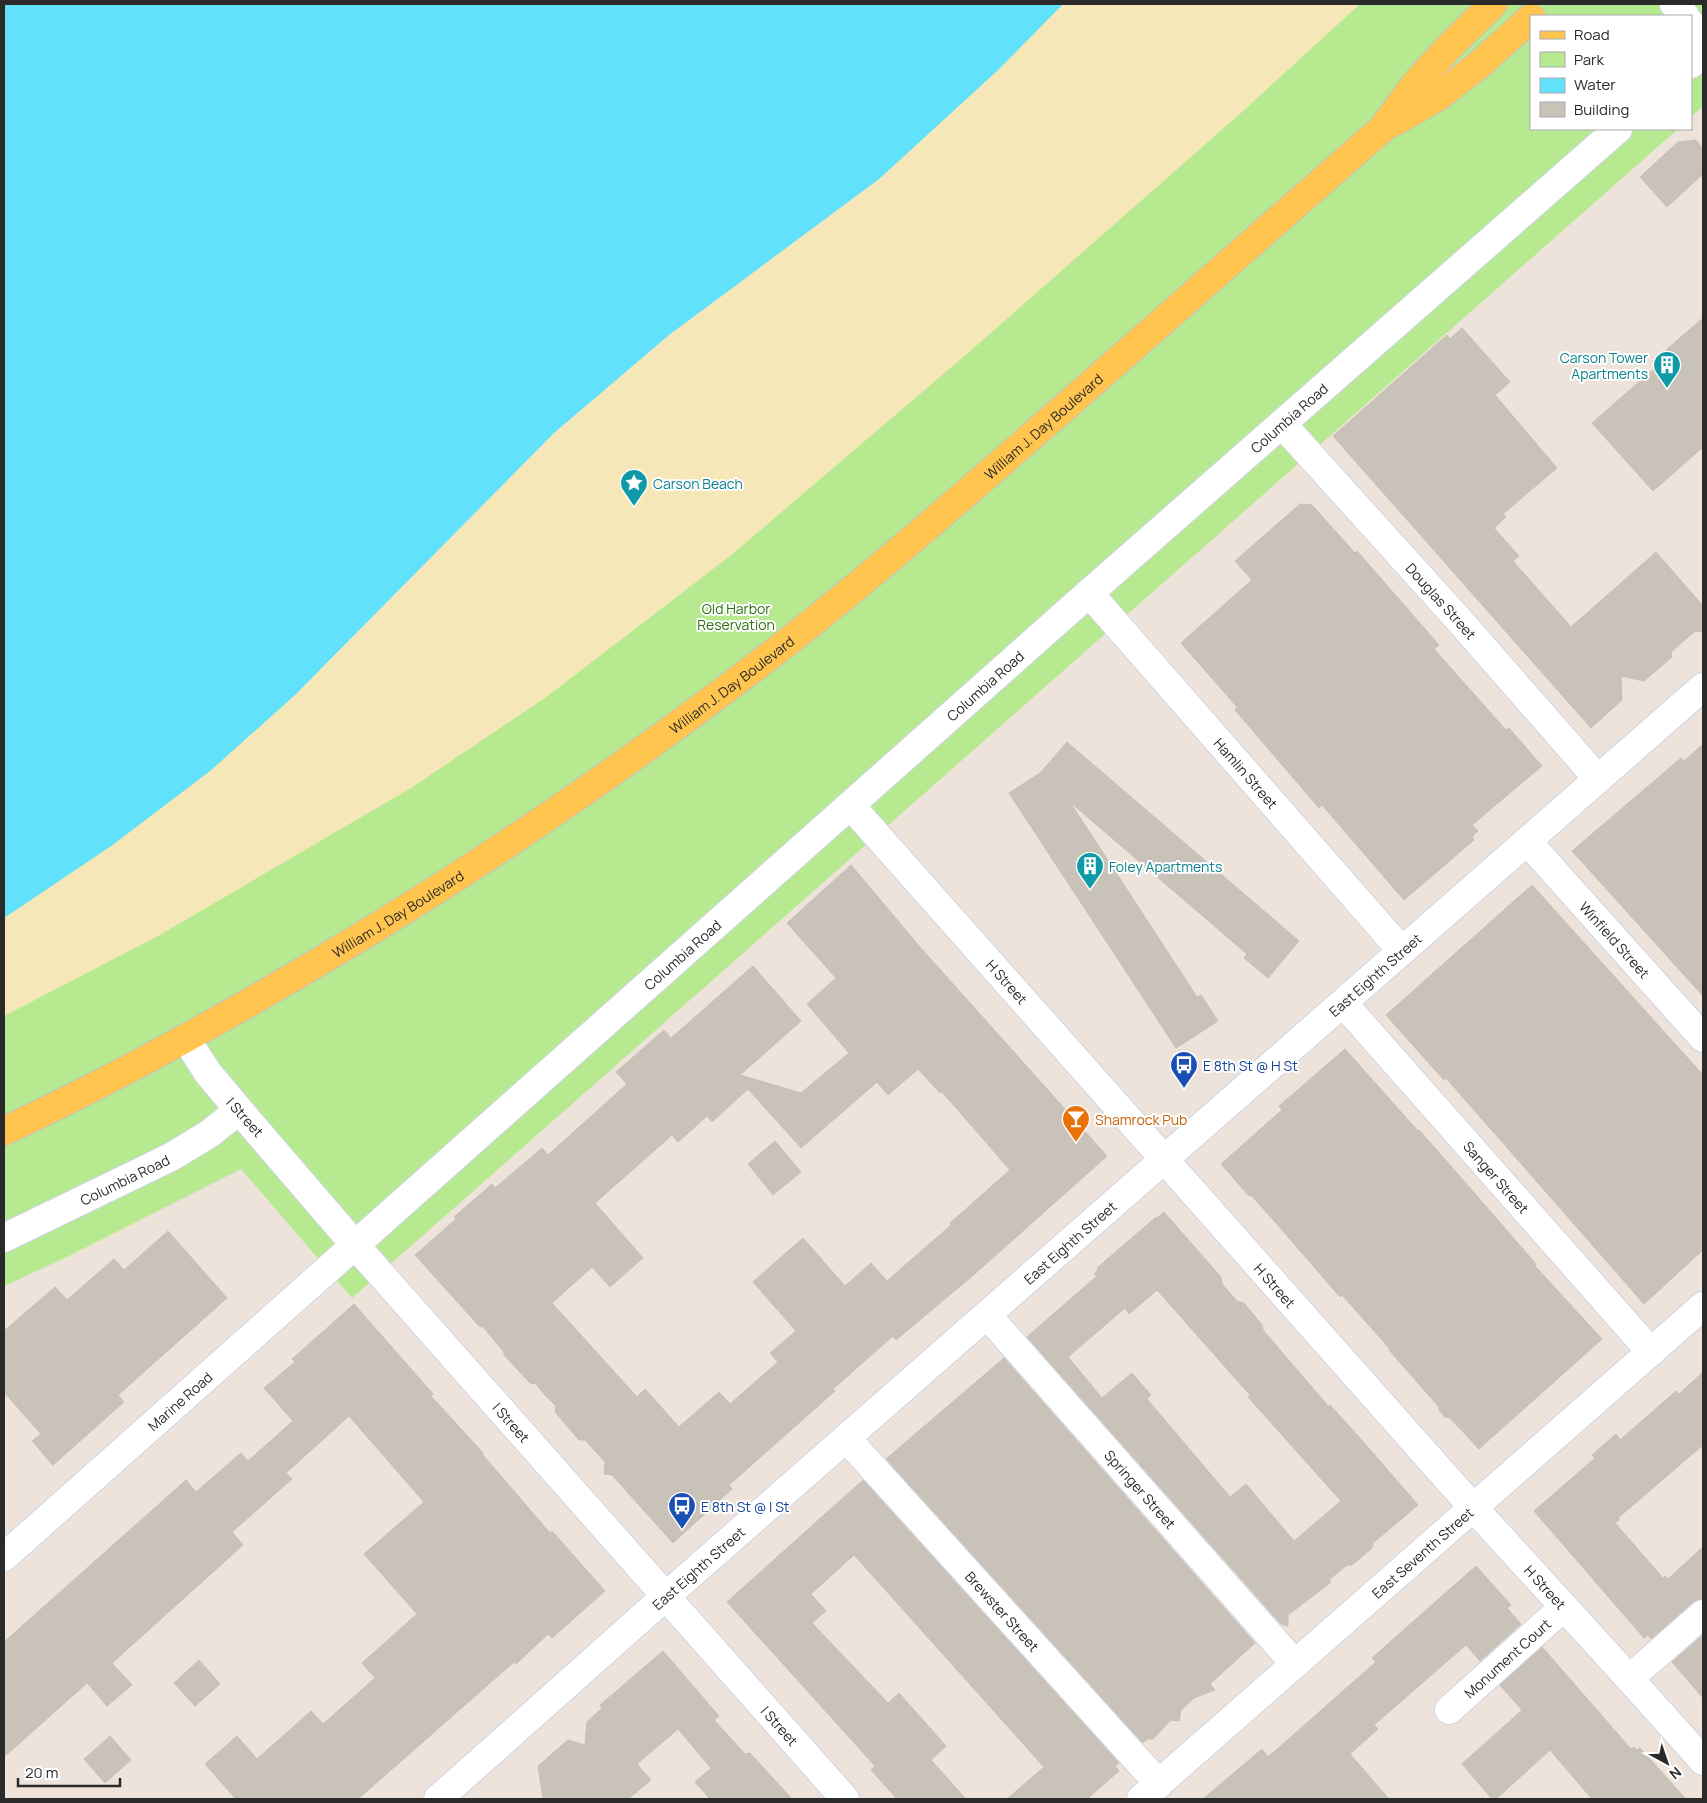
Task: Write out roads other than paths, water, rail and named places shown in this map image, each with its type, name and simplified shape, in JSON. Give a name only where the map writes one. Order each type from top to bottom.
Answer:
[{"type":"main road","name":"William J. Day Boulevard","points":[[4,1131],[186,1039],[342,948],[449,882],[592,786],[769,656],[843,598],[977,484],[1382,128],[1416,83],[1493,4]]},
{"type":"main road","name":"William J. Day Boulevard","points":[[1534,15],[1546,4]]},
{"type":"main road","name":"William J. Day Boulevard","points":[[1382,128],[1439,96],[1480,64],[1530,19]]},
{"type":"street","points":[[1674,4],[1683,15]]},
{"type":"street","points":[[1692,25],[1703,39]]},
{"type":"street","points":[[1692,63],[1703,53]]},
{"type":"street","name":"Columbia Road","points":[[355,1245],[1089,593],[1617,130]]},
{"type":"street","name":"Douglas Street","points":[[1282,424],[1459,620],[1598,779]]},
{"type":"street","name":"Hamlin Street","points":[[1089,593],[1402,951]]},
{"type":"street","name":"East Eighth Street","points":[[442,1798],[666,1596],[1703,687]]},
{"type":"street","name":"H Street","points":[[851,806],[1474,1508],[1630,1678],[1703,1762]]},
{"type":"street","name":"Winfield Street","points":[[1527,841],[1703,1038]]},
{"type":"street","name":"Sanger Street","points":[[1343,1003],[1651,1352]]},
{"type":"street","name":"I Street","points":[[186,1039],[208,1073],[355,1245],[845,1799]]},
{"type":"street","name":"Columbia Road","points":[[4,1238],[171,1156],[210,1134],[239,1110]]},
{"type":"street","name":"Marine Road","points":[[4,1557],[355,1245]]},
{"type":"street","name":"East Seventh Street","points":[[1150,1792],[1703,1306]]},
{"type":"street","name":"Springer Street","points":[[987,1315],[1295,1664]]},
{"type":"street","name":"Brewster Street","points":[[847,1439],[1150,1792]]},
{"type":"street","name":"Monument Court","points":[[1449,1710],[1564,1607]]},
{"type":"street","points":[[1630,1678],[1703,1614]]},
{"type":"water","points":[[4,4],[1063,4],[998,70],[879,179],[669,335],[554,433],[295,695],[210,771],[111,846],[4,918]]},
{"type":"place","name":"Carson Tower Apartments","points":[[1667,389]]},
{"type":"place","name":"Carson Beach","points":[[634,507]]},
{"type":"place","name":"Foley Apartments","points":[[1090,890]]},
{"type":"place","name":"E 8th St @ H St","points":[[1184,1089]]},
{"type":"place","name":"Shamrock Pub","points":[[1076,1143]]},
{"type":"place","name":"E 8th St @ I St","points":[[682,1530]]},
{"type":"park label","name":"Old Harbor Reservation","points":[[736,616]]}]
